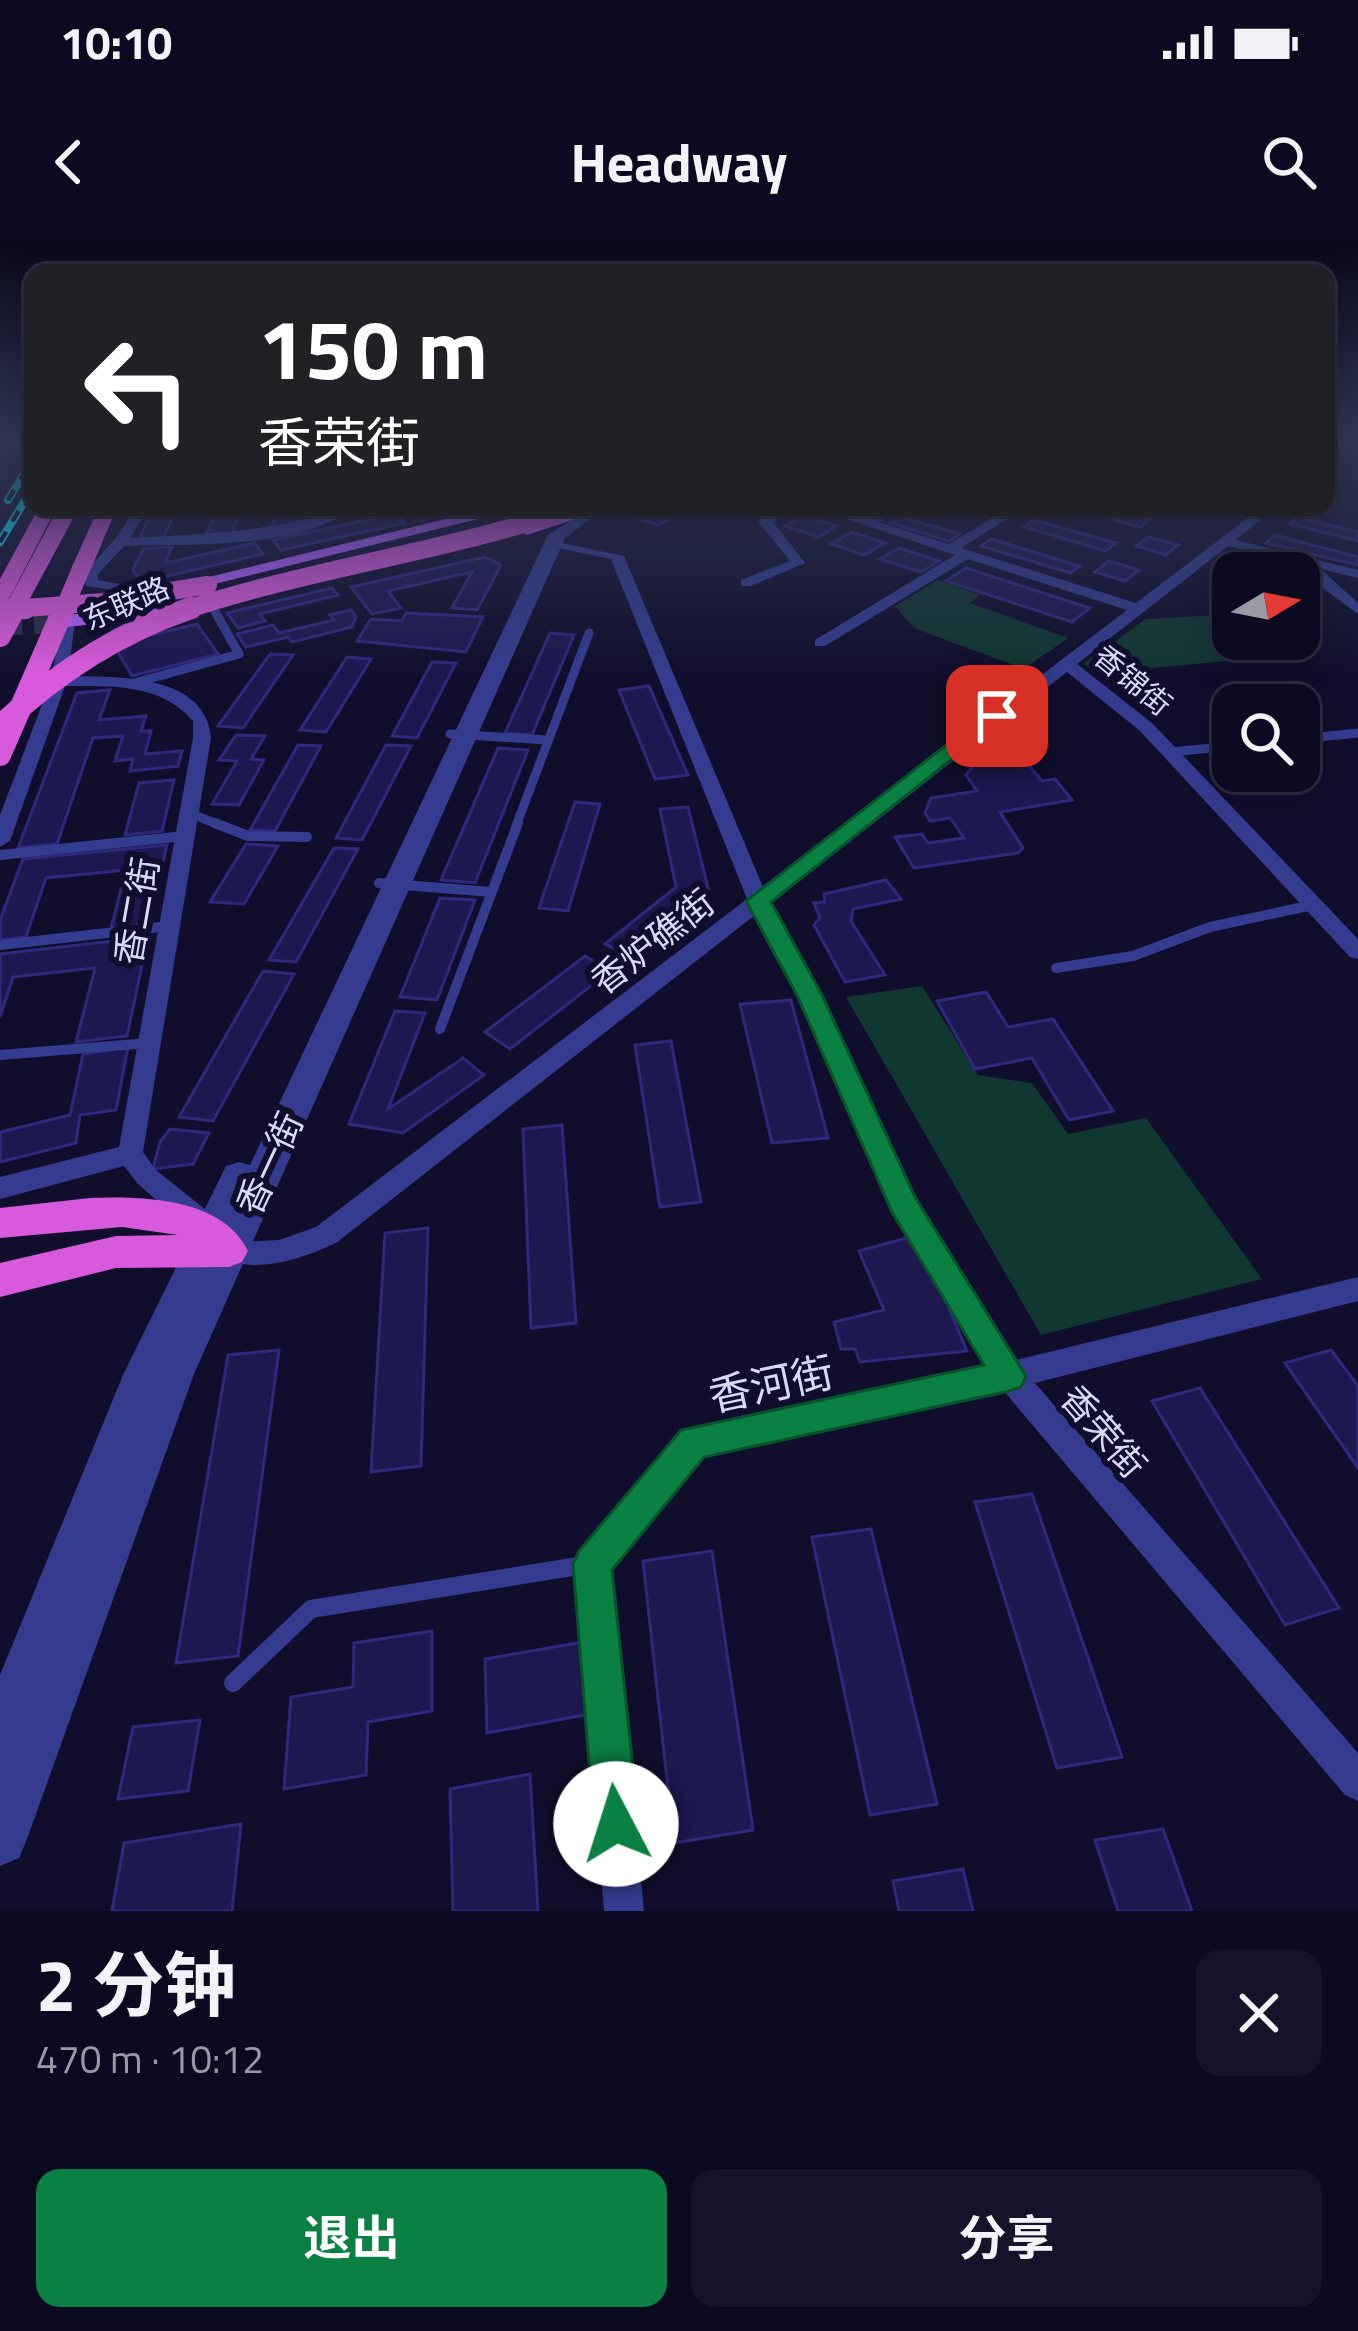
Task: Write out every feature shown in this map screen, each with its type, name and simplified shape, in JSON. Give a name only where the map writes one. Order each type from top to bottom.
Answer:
[{"type":"highway","points":[[0,597],[41,520]]},
{"type":"highway","points":[[0,636],[62,520]]},
{"type":"highway","points":[[0,755],[102,520]]},
{"type":"highway","name":"东联路","points":[[0,700],[37,667],[117,624],[292,571],[514,520]]},
{"type":"highway","name":"东联路","points":[[0,726],[28,693],[85,653],[140,625],[237,594],[542,520]]},
{"type":"highway","points":[[0,610],[103,602],[292,571]]},
{"type":"highway","points":[[0,1223],[155,1214],[215,1244]]},
{"type":"highway","points":[[0,1280],[80,1257],[215,1244]]},
{"type":"main road","points":[[72,611],[461,520]]},
{"type":"main road","points":[[72,611],[153,614],[211,604],[539,520]]},
{"type":"street","points":[[134,520],[91,573],[91,583],[147,593]]},
{"type":"street","points":[[120,542],[215,541],[324,520]]},
{"type":"street","name":"香一街","points":[[0,1737],[143,1375],[215,1244],[563,520]]},
{"type":"street","name":"香荣街","points":[[574,520],[617,556],[758,901],[810,995],[903,1203],[1009,1376],[1358,1782]]},
{"type":"street","points":[[746,583],[797,563],[767,520]]},
{"type":"street","points":[[858,520],[1137,608]]},
{"type":"street","points":[[820,643],[1001,520]]},
{"type":"street","name":"香炉礁街","points":[[215,1244],[260,1256],[290,1252],[326,1235],[1253,520]]},
{"type":"street","points":[[1226,541],[1271,552]]},
{"type":"street","points":[[1320,564],[1358,574]]},
{"type":"street","points":[[1320,578],[1358,610]]},
{"type":"street","points":[[0,841],[58,681],[72,611]]},
{"type":"street","name":"香锦街","points":[[1066,663],[1109,694],[1170,752],[1313,905],[1348,932],[1358,952]]},
{"type":"street","name":"香二街","points":[[58,681],[134,683],[180,699],[201,720],[130,1154]]},
{"type":"street","points":[[0,1188],[130,1154],[147,1178],[215,1244]]},
{"type":"street","name":"香一街","points":[[0,1839],[173,1374],[215,1244]]},
{"type":"street","name":"香河街","points":[[592,1564],[693,1442],[1009,1376],[1358,1289]]},
{"type":"street","points":[[592,1564],[624,1911]]},
{"type":"lane","points":[[72,611],[197,600],[537,520]]},
{"type":"lane","points":[[134,683],[239,654],[211,604]]},
{"type":"lane","points":[[440,1028],[589,633]]},
{"type":"lane","points":[[1320,737],[1358,733]]},
{"type":"lane","points":[[458,735],[548,740]]},
{"type":"lane","points":[[1170,752],[1212,748]]},
{"type":"lane","points":[[0,856],[187,824],[248,836],[307,837]]},
{"type":"lane","points":[[388,884],[490,892]]},
{"type":"lane","points":[[1056,968],[1133,956],[1210,927],[1313,905]]},
{"type":"lane","points":[[0,945],[170,926]]},
{"type":"lane","points":[[0,1055],[149,1043]]},
{"type":"lane","points":[[232,1683],[311,1609],[592,1564]]},
{"type":"green space","points":[[938,580],[980,595],[970,603],[1068,638],[1024,669],[914,628],[895,606]]},
{"type":"green space","points":[[1212,615],[1212,660],[1238,660],[1099,673],[1083,664],[1146,619]]},
{"type":"green space","points":[[922,986],[978,1075],[1032,1083],[1068,1134],[1146,1118],[1262,1279],[1041,1335],[846,997]]},
{"type":"building","points":[[148,520],[171,520],[163,539],[139,540]]},
{"type":"building","points":[[213,520],[237,520],[230,538],[204,539]]},
{"type":"building","points":[[274,520],[297,520],[296,527],[272,528]]},
{"type":"building","points":[[367,520],[405,523],[281,550],[273,540]]},
{"type":"building","points":[[796,520],[817,520],[837,526],[818,537],[785,526]]},
{"type":"building","points":[[912,520],[960,534],[949,541],[891,523]]},
{"type":"building","points":[[1034,520],[1116,543],[1106,551],[1024,527]]},
{"type":"building","points":[[1114,520],[1149,520],[1140,527]]},
{"type":"building","points":[[1310,520],[1358,532],[1358,541],[1290,524]]},
{"type":"building","points":[[852,532],[885,543],[864,555],[831,544]]},
{"type":"building","points":[[1275,535],[1358,557],[1358,565],[1320,556],[1320,552],[1266,543]]},
{"type":"building","points":[[1148,537],[1178,545],[1166,555],[1136,546]]},
{"type":"building","points":[[991,539],[1080,566],[1071,573],[981,546]]},
{"type":"building","points":[[255,543],[263,554],[141,582],[133,570],[143,549],[172,547],[165,563]]},
{"type":"building","points":[[899,548],[939,561],[921,572],[880,559]]},
{"type":"building","points":[[485,557],[501,565],[477,610],[452,608],[472,572],[388,591],[401,608],[372,614],[351,587]]},
{"type":"building","points":[[1109,561],[1139,570],[1125,581],[1095,572]]},
{"type":"building","points":[[966,568],[1090,608],[1072,622],[946,581]]},
{"type":"building","points":[[332,588],[338,595],[260,614],[265,621],[238,628],[227,613]]},
{"type":"building","points":[[351,610],[356,617],[352,627],[292,642],[288,637],[246,647],[237,634],[273,625],[279,633],[334,620],[330,615]]},
{"type":"building","points":[[406,613],[483,617],[466,652],[357,641],[371,619],[402,621]]},
{"type":"building","points":[[197,624],[218,654],[132,676],[113,644]]},
{"type":"building","points":[[550,633],[574,635],[532,735],[505,733]]},
{"type":"building","points":[[270,654],[293,655],[243,728],[218,726]]},
{"type":"building","points":[[347,657],[371,659],[326,732],[300,730]]},
{"type":"building","points":[[432,662],[456,663],[417,738],[392,736]]},
{"type":"building","points":[[649,686],[688,775],[655,779],[619,690]]},
{"type":"building","points":[[110,690],[99,720],[146,716],[141,731],[151,731],[145,754],[182,751],[178,766],[130,771],[133,759],[115,761],[123,736],[93,738],[57,844],[18,848],[77,693]]},
{"type":"building","points":[[236,735],[265,736],[251,759],[264,760],[239,805],[212,804],[237,761],[219,760]]},
{"type":"building","points":[[298,745],[321,746],[275,831],[250,830]]},
{"type":"building","points":[[386,745],[411,746],[362,840],[336,838]]},
{"type":"building","points":[[498,748],[528,750],[475,883],[441,880]]},
{"type":"building","points":[[1022,757],[1042,781],[1055,779],[1072,800],[1000,812],[1023,848],[1018,853],[914,868],[895,837],[922,834],[928,843],[964,838],[950,818],[930,821],[925,813],[931,798],[977,791],[966,775],[974,765]]},
{"type":"building","points":[[174,780],[162,831],[125,835],[139,783]]},
{"type":"building","points":[[575,802],[600,804],[568,911],[539,908]]},
{"type":"building","points":[[688,807],[709,892],[630,957],[605,944],[676,887],[660,809]]},
{"type":"building","points":[[246,844],[278,846],[244,904],[210,902]]},
{"type":"building","points":[[167,845],[149,924],[111,928],[126,870],[46,878],[26,937],[0,940],[0,920],[23,859]]},
{"type":"building","points":[[334,848],[358,849],[296,962],[269,960]]},
{"type":"building","points":[[886,880],[901,899],[853,909],[851,921],[885,975],[845,982],[814,925],[820,918],[814,903],[825,902],[824,894]]},
{"type":"building","points":[[440,898],[475,900],[437,1000],[400,997]]},
{"type":"building","points":[[148,937],[127,1036],[76,1042],[95,968],[13,977],[0,1017],[0,954]]},
{"type":"building","points":[[585,956],[610,971],[510,1049],[485,1032]]},
{"type":"building","points":[[263,971],[294,974],[213,1121],[179,1117]]},
{"type":"building","points":[[986,992],[1008,1027],[1053,1019],[1113,1111],[1069,1120],[1032,1058],[975,1069],[937,1001]]},
{"type":"building","points":[[791,1000],[828,1138],[772,1143],[740,1004]]},
{"type":"building","points":[[395,1011],[425,1013],[388,1109],[463,1058],[484,1075],[403,1133],[349,1124]]},
{"type":"building","points":[[671,1041],[701,1202],[660,1207],[635,1045]]},
{"type":"building","points":[[128,1047],[116,1110],[80,1115],[76,1143],[0,1162],[0,1132],[70,1115],[83,1054]]},
{"type":"building","points":[[562,1125],[576,1323],[531,1328],[523,1129]]},
{"type":"building","points":[[170,1129],[209,1133],[193,1164],[153,1169],[160,1142]]},
{"type":"building","points":[[428,1228],[421,1466],[371,1472],[385,1233]]},
{"type":"building","points":[[918,1235],[967,1351],[860,1362],[855,1349],[841,1349],[834,1322],[884,1310],[859,1251]]},
{"type":"building","points":[[279,1350],[238,1656],[176,1663],[228,1355]]},
{"type":"building","points":[[1331,1350],[1358,1386],[1358,1468],[1285,1363]]},
{"type":"building","points":[[1200,1388],[1339,1608],[1285,1625],[1152,1401]]},
{"type":"building","points":[[1032,1494],[1122,1757],[1057,1768],[975,1502]]},
{"type":"building","points":[[871,1529],[937,1804],[870,1815],[812,1537]]},
{"type":"building","points":[[712,1551],[753,1830],[674,1843],[643,1561]]},
{"type":"building","points":[[432,1631],[432,1711],[368,1722],[366,1775],[284,1789],[291,1697],[353,1687],[354,1643]]},
{"type":"building","points":[[583,1642],[590,1714],[487,1733],[485,1659]]},
{"type":"building","points":[[200,1720],[188,1791],[118,1799],[133,1727]]},
{"type":"building","points":[[530,1774],[538,1911],[453,1911],[450,1789]]},
{"type":"building","points":[[241,1824],[232,1911],[112,1911],[124,1843]]},
{"type":"building","points":[[1163,1829],[1192,1911],[1118,1911],[1095,1840]]},
{"type":"building","points":[[963,1869],[973,1911],[899,1911],[893,1881]]},
{"type":"tunnel","points":[[0,625],[67,621]]},
{"type":"railway","points":[[0,542],[13,520]]},
{"type":"route","points":[[616,1824],[592,1564],[693,1442],[1009,1376],[903,1203],[810,995],[758,901],[997,716]]}]
